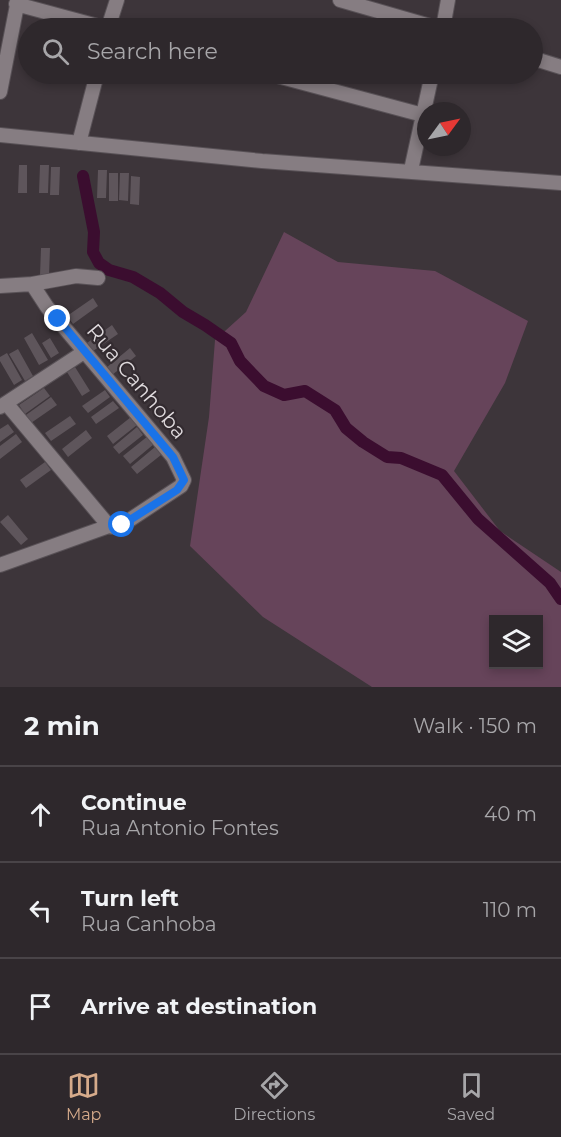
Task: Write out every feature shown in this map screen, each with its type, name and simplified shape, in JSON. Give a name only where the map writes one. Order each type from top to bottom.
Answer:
[{"type":"street","points":[[111,18],[117,0]]},
{"type":"street","points":[[340,0],[402,18]]},
{"type":"street","points":[[444,18],[448,0]]},
{"type":"street","points":[[0,92],[17,2],[72,18]]},
{"type":"street","points":[[543,61],[561,67]]},
{"type":"street","points":[[79,143],[94,84]]},
{"type":"street","points":[[307,84],[417,113]]},
{"type":"street","points":[[426,102],[430,84]]},
{"type":"street","points":[[0,135],[262,160],[561,183]]},
{"type":"street","points":[[411,171],[417,143]]},
{"type":"street","points":[[0,286],[32,284],[76,276],[98,278]]},
{"type":"street","name":"Rua Canhoba","points":[[32,284],[47,307],[173,457],[184,480],[177,490],[112,527]]},
{"type":"street","points":[[3,559],[112,527],[3,405],[84,352]]},
{"type":"shaded area","points":[[284,232],[338,262],[435,271],[528,321],[505,383],[454,471],[500,531],[561,572],[561,687],[372,687],[263,617],[190,546],[209,417],[215,340],[246,312]]},
{"type":"building","points":[[19,165],[27,165],[27,193],[18,193]]},
{"type":"building","points":[[40,165],[49,165],[48,193],[39,193]]},
{"type":"building","points":[[51,167],[60,167],[59,195],[50,195]]},
{"type":"building","points":[[98,170],[107,170],[106,198],[97,198]]},
{"type":"building","points":[[109,173],[118,173],[118,201],[109,201]]},
{"type":"building","points":[[120,173],[129,173],[128,201],[119,200]]},
{"type":"building","points":[[131,176],[140,177],[139,205],[130,204]]},
{"type":"building","points":[[41,248],[50,248],[49,276],[40,276]]},
{"type":"building","points":[[93,298],[98,306],[73,324],[67,316]]},
{"type":"building","points":[[112,325],[118,334],[93,351],[87,343]]},
{"type":"building","points":[[32,333],[48,360],[39,365],[24,338]]},
{"type":"building","points":[[50,338],[59,353],[51,358],[42,343]]},
{"type":"building","points":[[130,348],[136,356],[112,375],[106,368]]},
{"type":"building","points":[[18,349],[33,376],[25,381],[9,354]]},
{"type":"building","points":[[7,353],[22,380],[14,385],[0,361],[0,357]]},
{"type":"building","points":[[75,367],[90,391],[82,396],[67,372]]},
{"type":"building","points":[[44,388],[50,396],[25,414],[19,405]]},
{"type":"building","points":[[105,390],[110,397],[88,413],[82,406]]},
{"type":"building","points":[[51,397],[57,405],[31,423],[26,415]]},
{"type":"building","points":[[113,401],[119,408],[96,424],[91,417]]},
{"type":"building","points":[[70,416],[76,424],[51,441],[45,433]]},
{"type":"building","points":[[131,417],[137,425],[113,444],[107,436]]},
{"type":"building","points":[[8,424],[14,432],[0,442],[0,429]]},
{"type":"building","points":[[137,427],[143,435],[119,454],[113,447]]},
{"type":"building","points":[[86,430],[92,438],[68,457],[62,449]]},
{"type":"building","points":[[16,434],[22,442],[0,459],[0,446]]},
{"type":"building","points":[[148,436],[154,444],[130,464],[123,456]]},
{"type":"building","points":[[155,447],[161,455],[137,474],[131,467]]},
{"type":"building","points":[[45,462],[51,470],[26,488],[20,480]]},
{"type":"building","points":[[8,515],[28,539],[21,545],[0,522]]},
{"type":"waterway","points":[[83,176],[94,232],[93,252],[99,263],[109,270],[133,277],[160,293],[183,312],[231,343],[240,361],[264,386],[284,395],[305,391],[335,410],[346,428],[387,457],[401,458],[442,475],[478,519],[550,583],[561,599]]},
{"type":"route","points":[[58,319],[173,457],[181,470],[184,480],[182,486],[122,525]]}]
